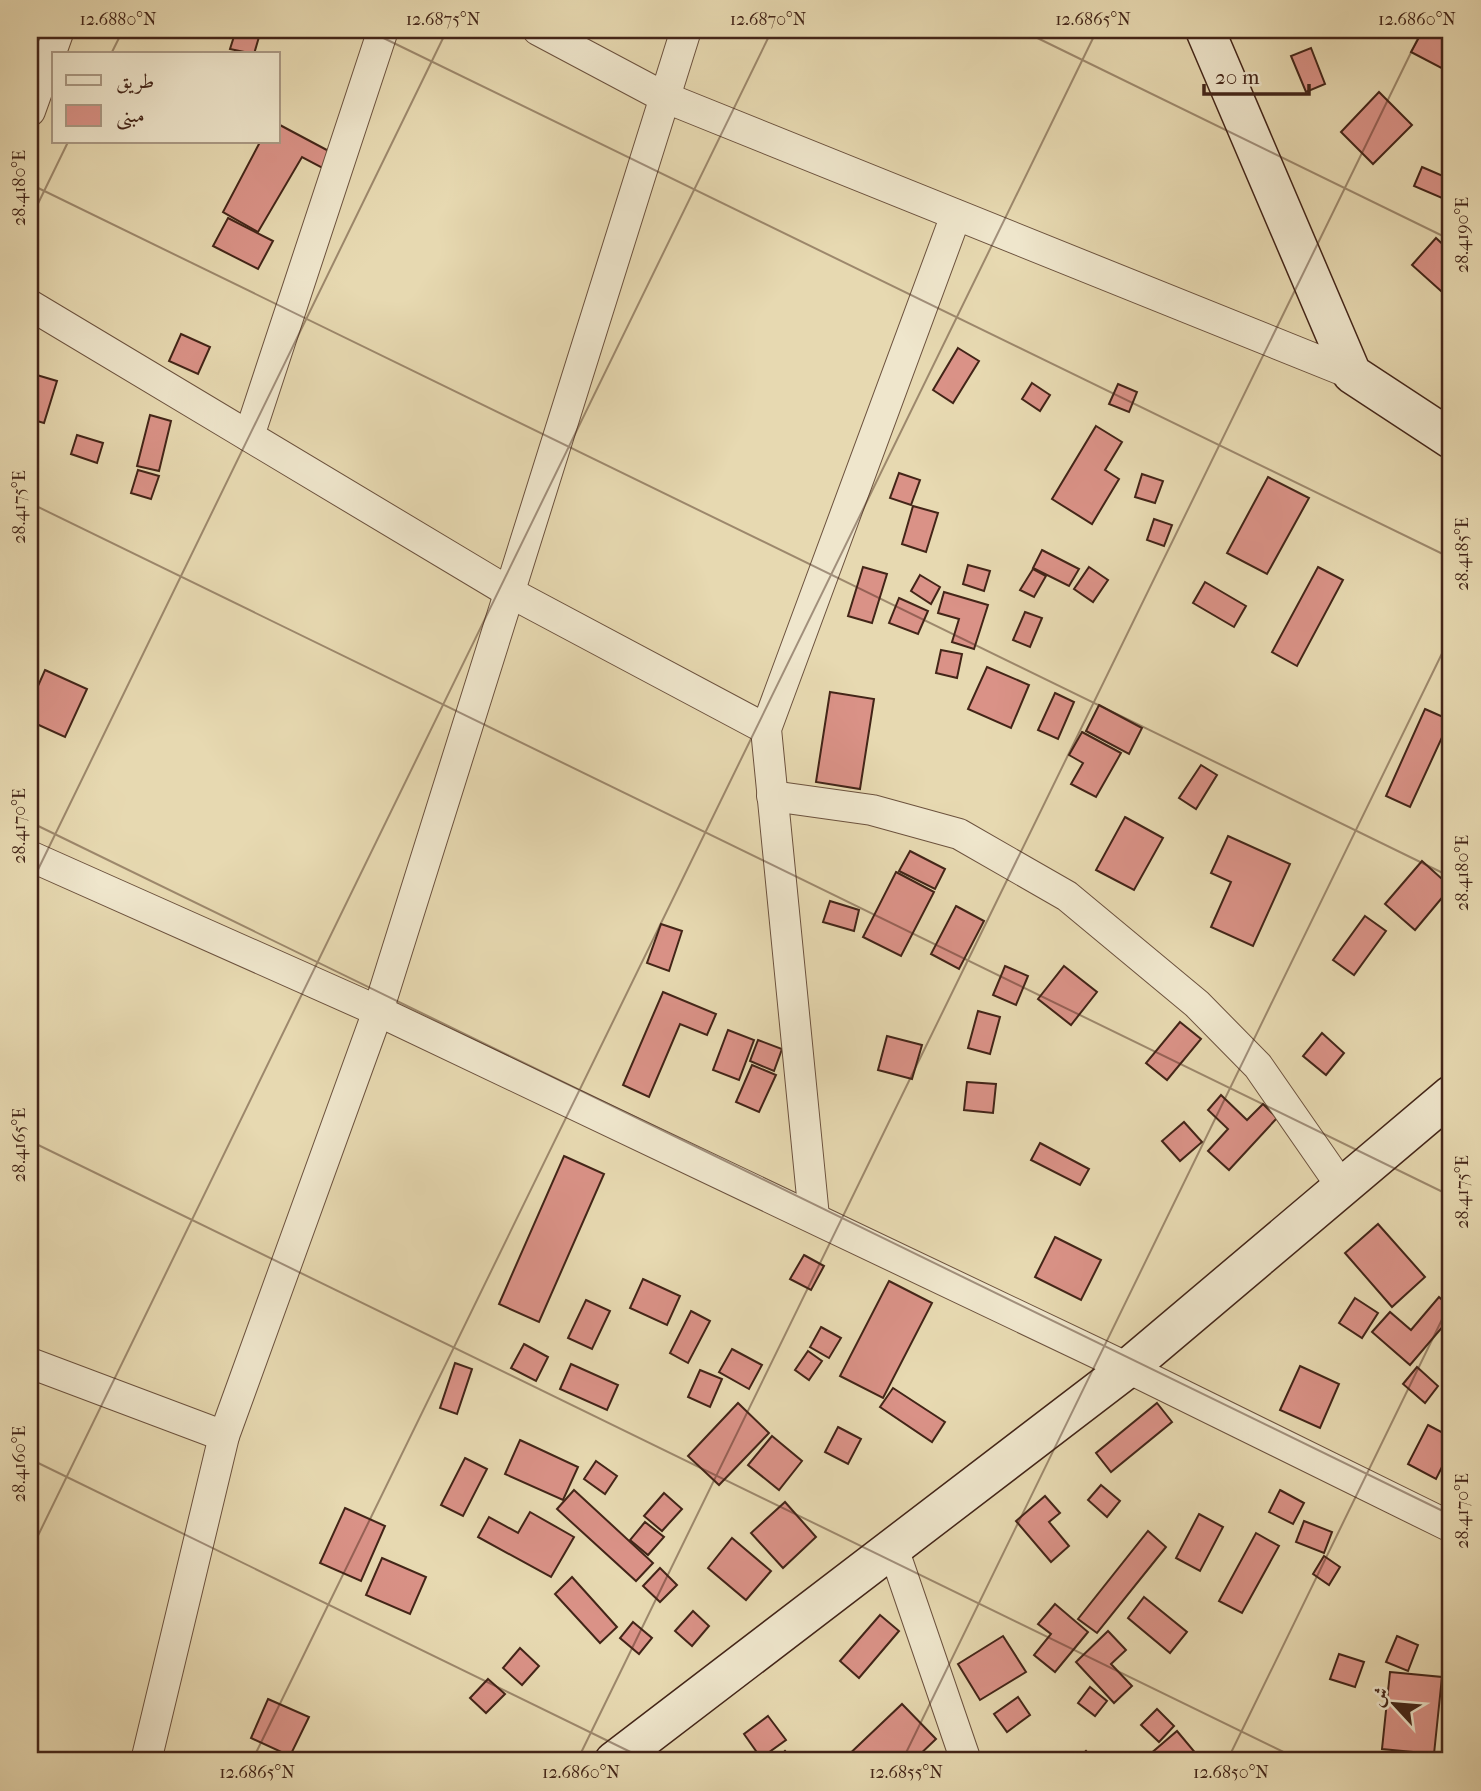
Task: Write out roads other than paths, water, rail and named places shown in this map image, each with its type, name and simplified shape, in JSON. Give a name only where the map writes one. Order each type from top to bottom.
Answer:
[{"type":"street","points":[[30,111],[59,30]]},
{"type":"street","points":[[249,436],[383,30]]},
{"type":"street","points":[[538,30],[664,97],[1352,374],[1451,439]]},
{"type":"street","points":[[146,1761],[224,1436],[378,1012],[686,30]]},
{"type":"street","points":[[1205,30],[1352,374]]},
{"type":"street","points":[[814,1217],[766,729],[956,215]]},
{"type":"street","points":[[30,305],[509,592],[766,729]]},
{"type":"street","points":[[772,796],[872,810],[958,834],[1067,896],[1197,1004],[1258,1066],[1342,1187]]},
{"type":"street","points":[[30,856],[378,1012],[814,1217],[1451,1527]]},
{"type":"street","points":[[614,1761],[1128,1368],[1451,1095]]},
{"type":"street","points":[[30,1363],[224,1436]]},
{"type":"street","points":[[893,1548],[967,1761]]}]
